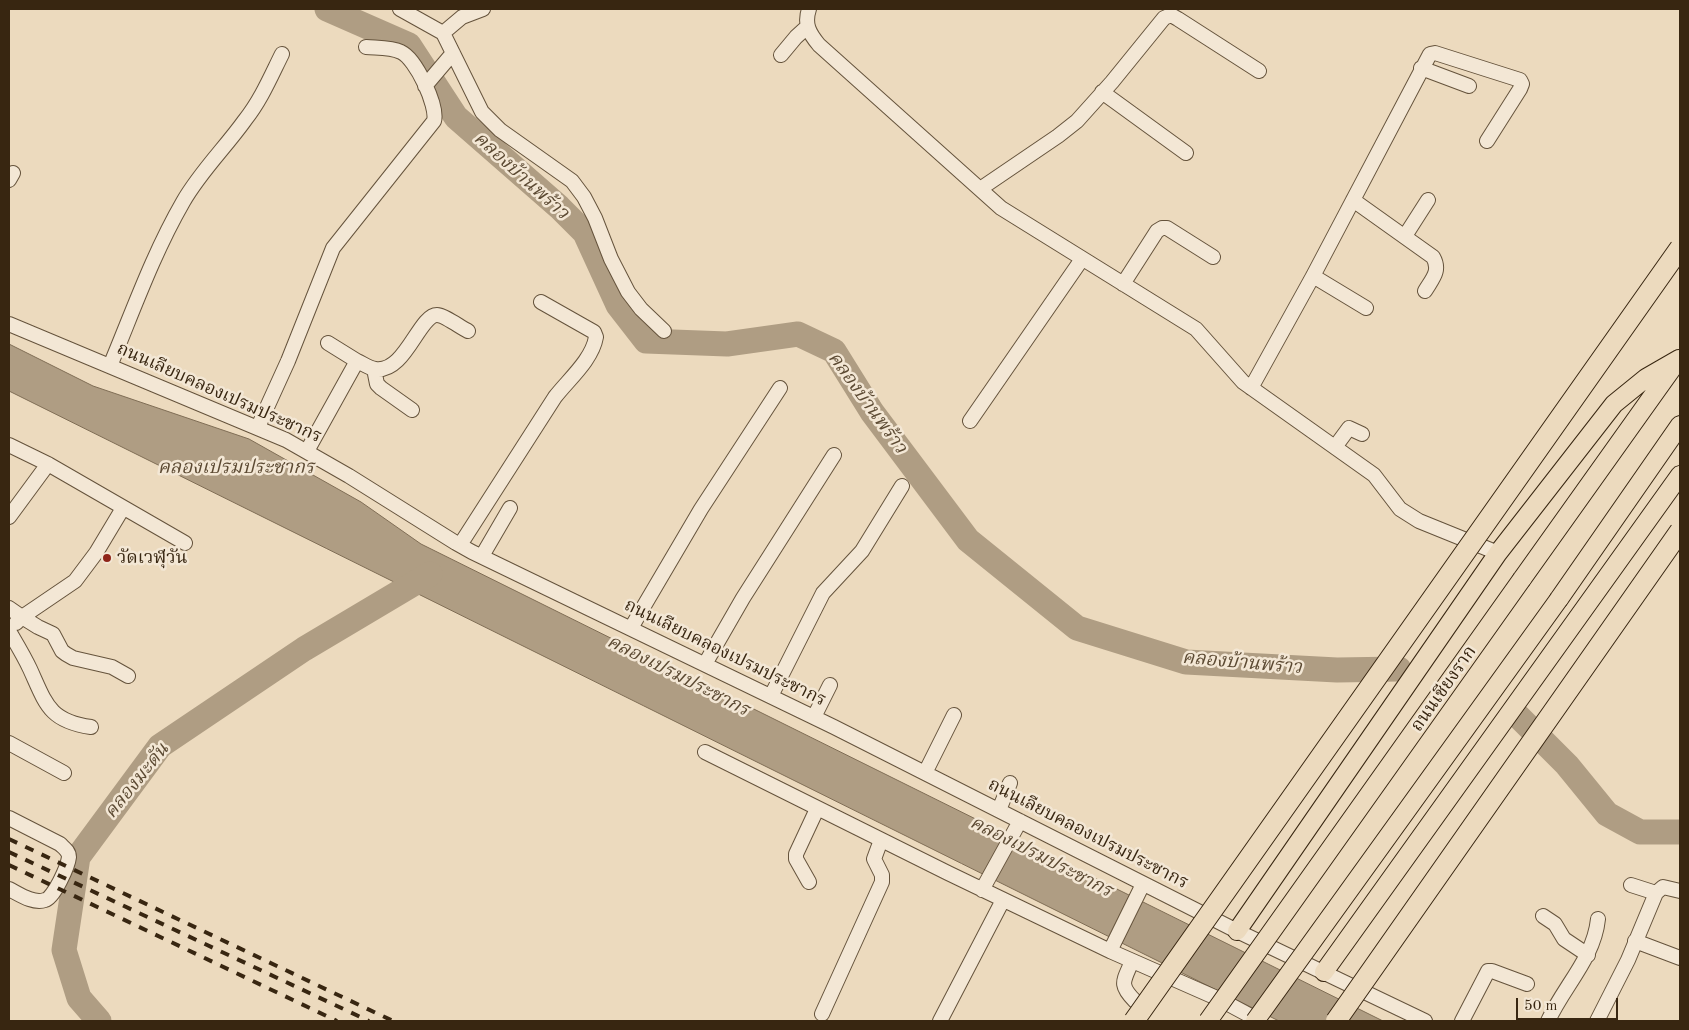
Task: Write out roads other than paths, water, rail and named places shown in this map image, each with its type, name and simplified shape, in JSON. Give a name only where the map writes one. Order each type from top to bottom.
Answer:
[{"type":"highway","points":[[1134,1021],[1680,248]]},
{"type":"highway","points":[[1336,1021],[1680,531]]},
{"type":"main road","points":[[1237,931],[1498,553],[1614,404],[1646,378],[1680,358]]},
{"type":"main road","name":"ถนนเชียงราก","points":[[1208,1021],[1680,358]]},
{"type":"main road","points":[[1255,1021],[1559,599],[1680,425]]},
{"type":"main road","points":[[1324,972],[1680,475]]},
{"type":"street","points":[[400,9],[443,33],[482,112],[508,136],[572,181],[584,197],[595,218],[611,259],[628,292],[641,309],[664,331]]},
{"type":"street","points":[[443,33],[462,17],[483,9]]},
{"type":"street","points":[[809,9],[806,18],[807,27],[819,45],[1001,208],[1196,329],[1251,388],[1374,475],[1400,509],[1408,515],[1498,553]]},
{"type":"street","points":[[980,189],[1077,121],[1164,18],[1171,16],[1178,18],[1259,70]]},
{"type":"street","points":[[781,55],[807,27]]},
{"type":"street","points":[[258,428],[288,360],[332,248],[434,121],[436,115],[426,85],[409,57],[393,50],[366,47]]},
{"type":"street","points":[[1251,388],[1313,276],[1430,54],[1435,53],[1520,80],[1522,84],[1520,89],[1487,141]]},
{"type":"street","points":[[110,366],[151,266],[183,203],[196,183],[254,108],[282,54]]},
{"type":"street","points":[[426,85],[452,54]]},
{"type":"street","points":[[1421,68],[1469,86]]},
{"type":"street","points":[[1102,92],[1186,153]]},
{"type":"street","points":[[1353,200],[1433,257],[1437,264],[1436,271],[1425,291]]},
{"type":"street","points":[[1405,236],[1428,200]]},
{"type":"street","points":[[1123,284],[1157,231],[1162,228],[1167,228],[1213,256]]},
{"type":"street","points":[[970,421],[1082,259]]},
{"type":"street","points":[[1313,276],[1366,308]]},
{"type":"street","points":[[460,545],[555,397],[573,377],[595,344],[596,337],[594,332],[541,302]]},
{"type":"street","points":[[328,343],[374,369],[389,367],[395,362],[432,316],[440,316],[468,331]]},
{"type":"street","name":"ถนนเลียบคลองเปรมประชากร","points":[[9,324],[258,428],[307,451],[460,545],[814,717],[999,810],[1017,826],[1143,884],[1425,1021]]},
{"type":"street","points":[[307,451],[357,360]]},
{"type":"street","points":[[374,369],[377,384],[380,388],[412,410]]},
{"type":"street","points":[[631,628],[702,509],[780,388]]},
{"type":"street","points":[[1335,447],[1349,428],[1362,434]]},
{"type":"street","points":[[9,445],[48,464],[185,543]]},
{"type":"street","points":[[705,664],[739,606],[834,455]]},
{"type":"street","points":[[9,517],[48,464]]},
{"type":"street","points":[[771,696],[823,593],[862,552],[902,486]]},
{"type":"street","points":[[91,727],[76,725],[57,716],[49,708],[30,667],[9,630],[22,617],[75,581],[96,553],[123,508]]},
{"type":"street","points":[[482,556],[510,508]]},
{"type":"street","points":[[9,608],[38,627],[53,634],[62,651],[66,654],[73,658],[112,667],[128,676]]},
{"type":"street","points":[[814,717],[830,685]]},
{"type":"street","points":[[925,773],[954,715]]},
{"type":"street","points":[[9,743],[64,774]]},
{"type":"street","points":[[705,752],[881,840],[983,886],[1003,900],[1112,947],[1132,961],[1219,999],[1260,1021]]},
{"type":"street","points":[[999,810],[1010,782]]},
{"type":"street","points":[[809,882],[796,859],[796,854],[817,809]]},
{"type":"street","points":[[9,818],[60,844],[67,850],[69,857],[57,889],[46,900],[34,901],[9,889]]},
{"type":"street","points":[[983,886],[1017,826]]},
{"type":"street","points":[[822,1014],[882,882],[882,875],[874,859],[881,840]]},
{"type":"street","points":[[1112,947],[1143,884]]},
{"type":"street","points":[[1631,886],[1656,893]]},
{"type":"street","points":[[1597,1021],[1616,986],[1656,893],[1663,887],[1680,891]]},
{"type":"street","points":[[940,1021],[1003,900]]},
{"type":"street","points":[[1543,916],[1555,924],[1564,939],[1588,955]]},
{"type":"street","points":[[1548,1021],[1558,1000],[1588,955],[1596,933],[1598,918]]},
{"type":"street","points":[[1635,941],[1680,958]]},
{"type":"street","points":[[1132,961],[1124,981],[1124,986],[1126,992],[1135,1001]]},
{"type":"street","points":[[1462,1021],[1488,971],[1527,984]]},
{"type":"water","name":"คลองเปรมประชากร","points":[[9,344],[93,386],[249,439],[361,502],[421,544],[1383,1021],[1279,1021],[9,391]]},
{"type":"waterway","name":"คลองบ้านพร้าว","points":[[327,9],[409,45],[456,117],[559,207],[585,233],[618,305],[646,341],[727,344],[798,334],[834,351],[872,412],[968,540],[1077,628],[1186,662],[1337,670],[1399,669]]},
{"type":"waterway","name":"คลองมะดัน","points":[[99,1021],[79,998],[64,950],[78,857],[160,746],[304,649],[430,574]]},
{"type":"waterway","name":"คลองบ้านพร้าว","points":[[1517,715],[1567,765],[1607,814],[1640,832],[1680,832]]},
{"type":"railway","points":[[9,839],[393,1021]]},
{"type":"railway","points":[[9,852],[369,1021]]},
{"type":"railway","points":[[9,865],[337,1021]]},
{"type":"place","name":"วัดเวฬุวัน","points":[[107,558]]}]
